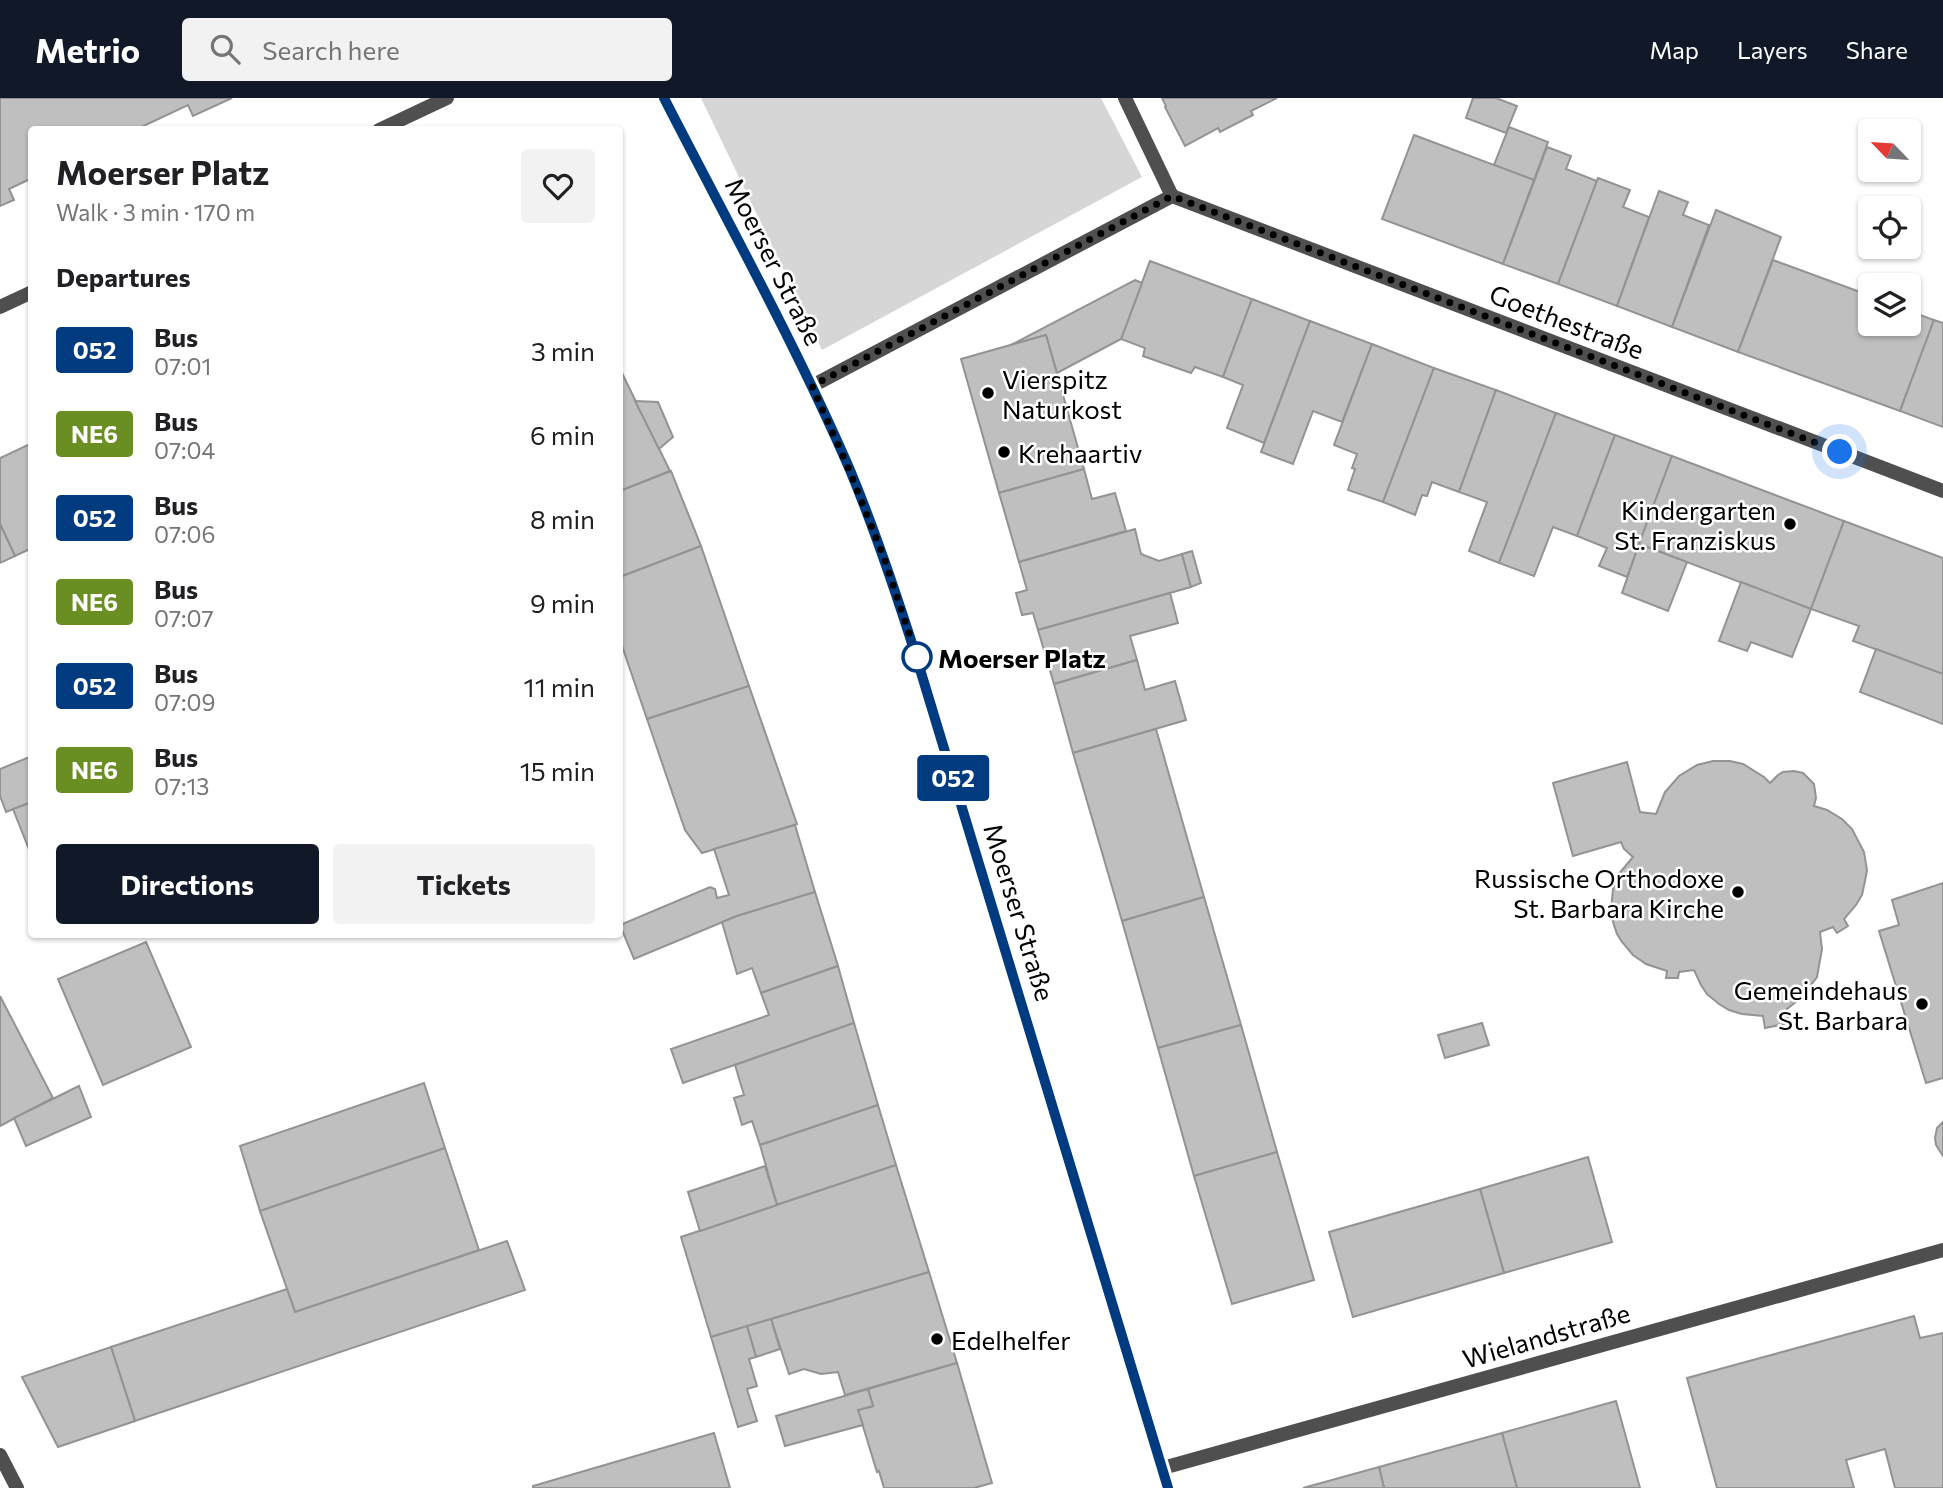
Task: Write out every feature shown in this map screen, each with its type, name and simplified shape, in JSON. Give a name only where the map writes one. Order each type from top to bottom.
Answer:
[{"type":"main road","name":"Moerser Straße","points":[[664,98],[812,386],[879,546],[916,656],[1168,1488]]},
{"type":"street","points":[[388,126],[447,98]]},
{"type":"street","points":[[812,386],[1172,196],[1125,98]]},
{"type":"street","name":"Goethestraße","points":[[1172,196],[1943,491]]},
{"type":"street","points":[[0,307],[28,294]]},
{"type":"street","name":"Wielandstraße","points":[[1163,1468],[1943,1250]]},
{"type":"street","points":[[0,1455],[17,1488]]},
{"type":"shaded area","points":[[701,98],[1101,98],[1142,177],[822,350]]},
{"type":"building","points":[[0,98],[232,98],[193,116],[188,105],[143,126],[28,126],[28,180],[9,189],[14,200],[0,206]]},
{"type":"building","points":[[1162,98],[1277,98],[1251,111],[1253,115],[1220,132],[1218,128],[1185,146]]},
{"type":"building","points":[[1473,98],[1496,98],[1517,106],[1506,133],[1466,118]]},
{"type":"building","points":[[1509,127],[1548,142],[1534,180],[1494,165]]},
{"type":"building","points":[[1414,135],[1534,180],[1503,264],[1382,219]]},
{"type":"building","points":[[1547,147],[1571,156],[1566,169],[1597,181],[1558,284],[1503,264]]},
{"type":"building","points":[[1598,178],[1630,190],[1623,207],[1649,217],[1617,306],[1558,284]]},
{"type":"building","points":[[1659,191],[1688,202],[1683,215],[1709,225],[1672,327],[1617,306]]},
{"type":"building","points":[[1716,210],[1781,237],[1738,352],[1672,327]]},
{"type":"building","points":[[1773,260],[1858,291],[1858,336],[1921,336],[1921,315],[1934,320],[1900,411],[1738,352]]},
{"type":"building","points":[[1150,261],[1252,299],[1223,377],[1195,367],[1191,373],[1143,356],[1145,348],[1121,339]]},
{"type":"building","points":[[1135,280],[1142,283],[1121,339],[1057,373],[1046,335],[1011,345]]},
{"type":"building","points":[[1252,299],[1310,321],[1264,443],[1227,428],[1243,385],[1223,377]]},
{"type":"building","points":[[1934,320],[1943,323],[1943,427],[1900,411]]},
{"type":"building","points":[[1310,321],[1372,344],[1342,422],[1313,411],[1293,464],[1261,452]]},
{"type":"building","points":[[1046,335],[1084,469],[999,493],[961,359]]},
{"type":"building","points":[[1372,344],[1434,368],[1383,502],[1348,490],[1357,454],[1334,445]]},
{"type":"building","points":[[1434,368],[1496,390],[1459,492],[1432,482],[1427,496],[1422,495],[1415,515],[1383,502]]},
{"type":"building","points":[[623,375],[670,471],[623,490]]},
{"type":"building","points":[[1496,390],[1556,413],[1499,563],[1469,551],[1487,502],[1459,492]]},
{"type":"building","points":[[635,401],[658,402],[673,437],[659,449]]},
{"type":"building","points":[[1556,413],[1615,435],[1577,536],[1553,527],[1534,576],[1499,563]]},
{"type":"building","points":[[1615,435],[1672,456],[1627,577],[1599,566],[1607,548],[1577,536]]},
{"type":"building","points":[[28,445],[28,550],[15,556],[0,524],[0,458]]},
{"type":"building","points":[[1672,456],[1844,521],[1811,609],[1639,544]]},
{"type":"building","points":[[1084,469],[1092,499],[1115,493],[1126,531],[1019,562],[999,493]]},
{"type":"building","points":[[671,471],[701,546],[623,576],[623,490]]},
{"type":"building","points":[[1844,521],[1943,558],[1943,674],[1853,641],[1859,626],[1811,609]]},
{"type":"building","points":[[0,524],[15,556],[0,563]]},
{"type":"building","points":[[1135,529],[1141,554],[1159,561],[1182,554],[1191,587],[1038,630],[1033,613],[1022,615],[1016,593],[1027,590],[1019,562]]},
{"type":"building","points":[[1639,544],[1687,562],[1668,611],[1622,593]]},
{"type":"building","points":[[701,546],[749,686],[647,719],[623,649],[623,576]]},
{"type":"building","points":[[1192,551],[1201,583],[1191,587],[1182,554]]},
{"type":"building","points":[[1741,582],[1811,609],[1792,657],[1751,642],[1747,651],[1719,641]]},
{"type":"building","points":[[1170,593],[1178,623],[1130,636],[1137,660],[1054,684],[1038,630]]},
{"type":"building","points":[[1876,649],[1943,674],[1943,724],[1860,692]]},
{"type":"building","points":[[1137,660],[1145,690],[1175,681],[1186,720],[1073,753],[1054,684]]},
{"type":"building","points":[[749,686],[797,824],[702,853],[685,830],[647,719]]},
{"type":"building","points":[[1156,729],[1204,897],[1122,921],[1073,753]]},
{"type":"building","points":[[28,758],[28,804],[6,812],[0,796],[0,769]]},
{"type":"building","name":"Russische Orthodoxe St. Barbara Kirche","points":[[1713,761],[1743,764],[1770,783],[1783,772],[1803,773],[1814,784],[1814,806],[1842,819],[1852,829],[1864,852],[1867,870],[1862,895],[1844,919],[1848,926],[1837,933],[1833,927],[1820,932],[1822,949],[1817,977],[1802,997],[1787,1009],[1789,1023],[1765,1028],[1763,1016],[1742,1014],[1719,1004],[1707,994],[1694,970],[1679,972],[1678,978],[1666,978],[1667,971],[1646,964],[1633,955],[1617,934],[1611,910],[1617,876],[1633,857],[1621,842],[1573,856],[1553,783],[1627,762],[1640,812],[1656,814],[1665,792],[1679,776],[1697,765]]},
{"type":"building","points":[[28,803],[28,847],[13,809]]},
{"type":"building","points":[[795,825],[815,892],[737,916],[634,959],[623,932],[623,924],[710,887],[715,889],[717,898],[729,895],[714,849]]},
{"type":"building","name":"Gemeindehaus St. Barbara","points":[[1943,883],[1943,1078],[1926,1083],[1879,931],[1899,925],[1892,900]]},
{"type":"building","points":[[815,892],[838,966],[761,993],[752,968],[737,974],[722,922]]},
{"type":"building","points":[[1204,897],[1241,1025],[1158,1048],[1122,921]]},
{"type":"building","points":[[146,942],[191,1047],[103,1085],[58,979]]},
{"type":"building","points":[[838,966],[854,1023],[683,1083],[671,1049],[769,1015],[761,993]]},
{"type":"building","points":[[0,996],[53,1098],[0,1126]]},
{"type":"building","points":[[854,1023],[878,1105],[760,1145],[752,1121],[742,1125],[734,1098],[744,1095],[735,1065]]},
{"type":"building","points":[[1482,1023],[1489,1045],[1445,1058],[1438,1035]]},
{"type":"building","points":[[1241,1025],[1277,1152],[1194,1176],[1158,1048]]},
{"type":"building","points":[[424,1083],[445,1148],[260,1211],[240,1146]]},
{"type":"building","points":[[79,1086],[91,1117],[26,1146],[14,1118]]},
{"type":"building","points":[[878,1105],[896,1165],[777,1205],[760,1145]]},
{"type":"building","points":[[1943,1122],[1943,1156],[1935,1138],[1937,1128]]},
{"type":"building","points":[[445,1148],[479,1250],[295,1312],[260,1211]]},
{"type":"building","points":[[1277,1152],[1314,1280],[1232,1304],[1194,1176]]},
{"type":"building","points":[[1588,1157],[1612,1242],[1504,1273],[1480,1189]]},
{"type":"building","points":[[896,1165],[929,1272],[711,1337],[681,1237]]},
{"type":"building","points":[[765,1166],[777,1205],[700,1231],[688,1192]]},
{"type":"building","points":[[1480,1189],[1504,1273],[1353,1317],[1329,1232]]},
{"type":"building","points":[[507,1241],[525,1290],[135,1421],[111,1347],[287,1289],[295,1312]]},
{"type":"building","points":[[929,1272],[957,1363],[845,1395],[838,1372],[821,1374],[804,1369],[789,1374],[771,1319]]},
{"type":"building","points":[[1914,1316],[1920,1338],[1943,1333],[1943,1488],[1895,1488],[1885,1449],[1846,1460],[1854,1488],[1717,1488],[1687,1378]]},
{"type":"building","points":[[771,1319],[780,1349],[756,1357],[747,1326]]},
{"type":"building","points":[[747,1326],[756,1357],[749,1359],[757,1386],[747,1389],[757,1421],[738,1427],[711,1337]]},
{"type":"building","points":[[111,1347],[135,1421],[58,1447],[22,1377]]},
{"type":"building","points":[[957,1363],[992,1483],[974,1488],[884,1488],[858,1410],[873,1406],[868,1389]]},
{"type":"building","points":[[868,1389],[873,1406],[858,1410],[863,1425],[785,1446],[776,1416]]},
{"type":"building","points":[[1616,1401],[1640,1488],[1517,1488],[1502,1433]]},
{"type":"building","points":[[714,1433],[730,1488],[533,1488],[533,1486]]},
{"type":"building","points":[[1502,1433],[1517,1488],[1384,1488],[1379,1467]]},
{"type":"building","points":[[1379,1467],[1384,1488],[1303,1488]]},
{"type":"bus line","name":"052","points":[[664,98],[812,386],[884,558],[1168,1488]]},
{"type":"place","name":"Vierspitz Naturkost","points":[[988,393]]},
{"type":"place","name":"Krehaartiv","points":[[1004,452]]},
{"type":"place","name":"Kindergarten St. Franziskus","points":[[1790,524]]},
{"type":"place","name":"Moerser Platz","points":[[917,657]]},
{"type":"place","name":"Russische Orthodoxe St. Barbara Kirche","points":[[1738,892]]},
{"type":"place","name":"Gemeindehaus St. Barbara","points":[[1922,1004]]},
{"type":"place","name":"Edelhelfer","points":[[937,1339]]},
{"type":"route","points":[[917,657],[884,558],[812,386],[1172,196],[1840,452]]}]
